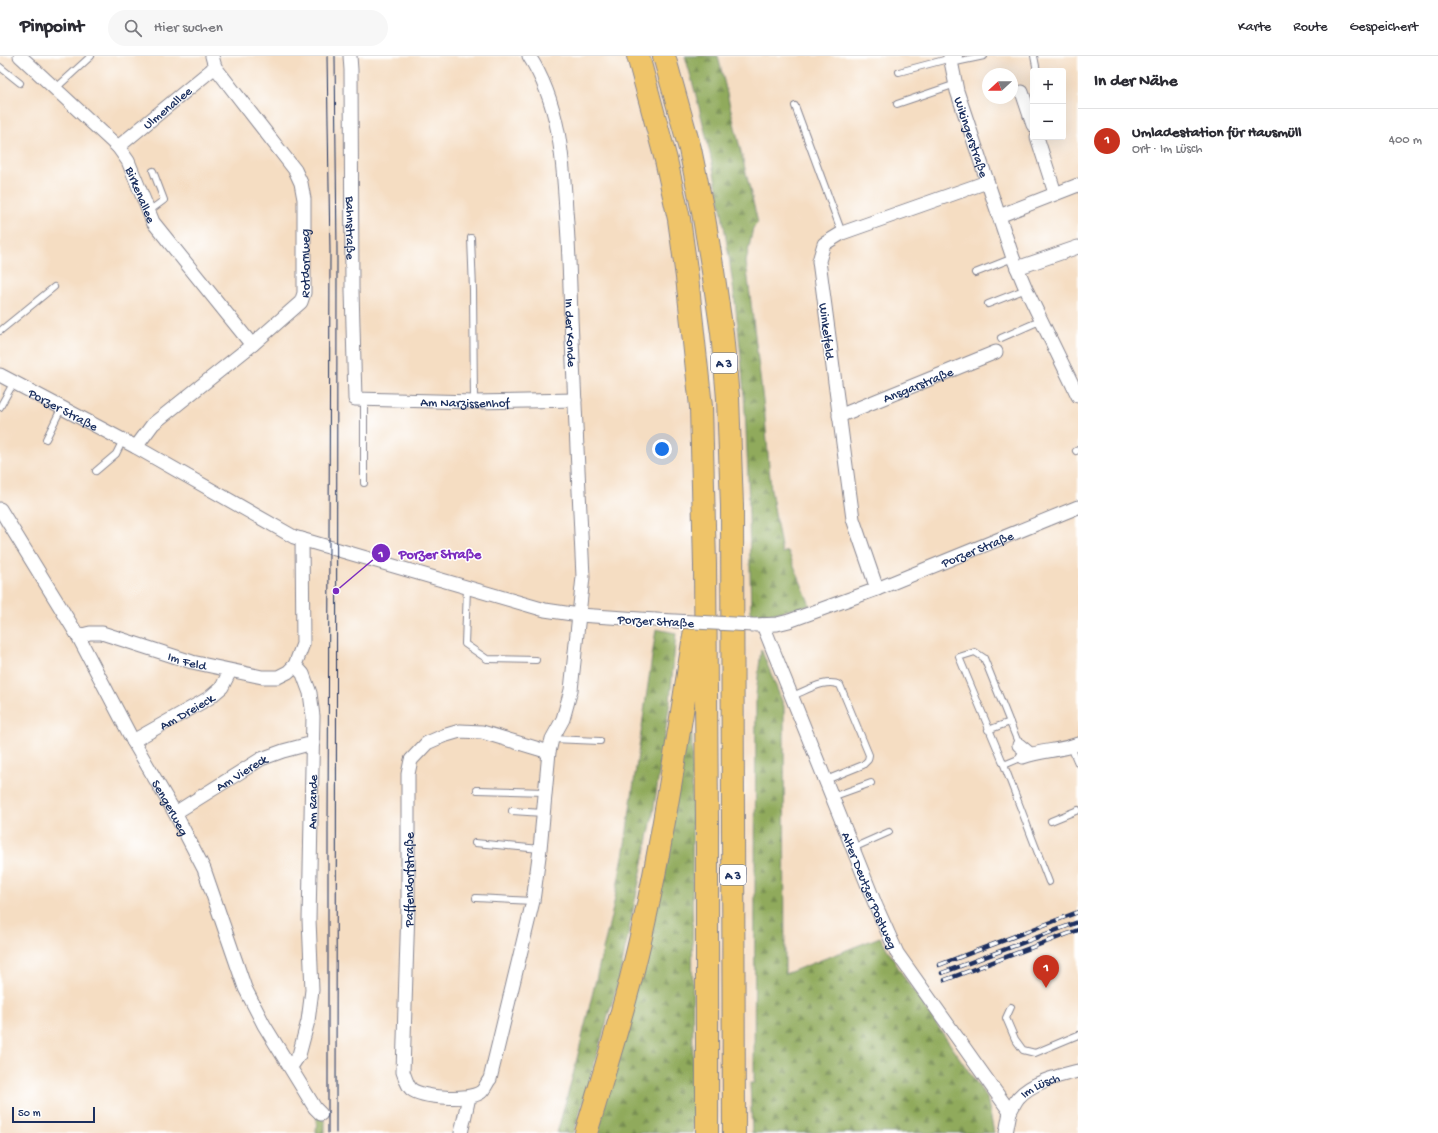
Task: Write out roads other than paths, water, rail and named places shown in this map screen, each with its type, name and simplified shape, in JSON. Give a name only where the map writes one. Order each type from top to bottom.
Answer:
[{"type":"highway","name":"A 3","points":[[638,56],[666,160],[677,211],[687,277],[701,407],[705,565],[707,1133]]},
{"type":"highway","name":"A 3","points":[[664,56],[690,149],[703,212],[720,318],[728,398],[732,506],[734,1133]]},
{"type":"highway","points":[[586,1133],[630,982],[649,897],[666,814],[705,565]]},
{"type":"highway","points":[[734,1074],[738,1133]]},
{"type":"street","name":"Birkenallee","points":[[20,56],[118,147],[128,160],[153,222],[252,345]]},
{"type":"street","name":"Bahnstraße","points":[[350,56],[352,283],[359,400]]},
{"type":"street","name":"In der Konde","points":[[529,56],[539,71],[550,99],[562,151],[568,233],[583,576],[579,615]]},
{"type":"street","name":"Wikingerstraße","points":[[952,58],[956,84],[987,182],[1015,263],[1078,396]]},
{"type":"street","name":"Ulmenallee","points":[[118,147],[214,62]]},
{"type":"street","name":"Rotdornweg","points":[[136,447],[153,424],[252,345],[301,302],[304,293],[304,199],[301,183],[295,170],[214,62]]},
{"type":"street","points":[[1022,92],[1030,116]]},
{"type":"street","points":[[1038,140],[1055,193]]},
{"type":"street","name":"Winkelfeld","points":[[877,589],[854,519],[819,261],[824,244],[842,233],[987,182]]},
{"type":"street","points":[[999,216],[1055,193],[1078,186]]},
{"type":"street","points":[[1015,263],[1078,247]]},
{"type":"street","name":"Ansgarstraße","points":[[839,416],[996,352]]},
{"type":"street","name":"Porzer Straße","points":[[0,375],[136,447],[294,537],[545,610],[579,615],[758,625],[777,624],[877,589],[1078,507]]},
{"type":"street","name":"Am Narzissenhof","points":[[359,400],[474,402],[575,400]]},
{"type":"street","name":"Sengerweg","points":[[0,509],[78,636],[133,741],[175,813],[204,869],[245,988],[264,1025],[315,1108],[321,1114]]},
{"type":"street","points":[[295,665],[303,644],[302,539]]},
{"type":"street","points":[[461,1133],[468,1097],[481,1092],[490,1079],[533,901],[540,849],[549,752],[552,739],[563,719],[571,690],[579,615]]},
{"type":"street","name":"Alter Deutzer Postweg","points":[[758,625],[792,696],[897,953],[1010,1112]]},
{"type":"street","name":"Im Feld","points":[[78,636],[102,633],[192,662],[262,677],[278,677],[288,672],[295,665]]},
{"type":"street","name":"Am Rande","points":[[291,1067],[299,1055],[308,1021],[312,990],[309,920],[313,716],[310,693],[303,674],[295,665]]},
{"type":"street","name":"Am Dreieck","points":[[133,741],[209,698],[222,687],[230,670]]},
{"type":"street","name":"Paffendorfstraße","points":[[468,1097],[430,1097],[418,1094],[410,1088],[403,1072],[408,907],[408,774],[411,760],[427,743],[460,731],[482,732],[549,752]]},
{"type":"street","name":"Am Viereck","points":[[175,813],[261,759],[313,743]]},
{"type":"street","points":[[1019,745],[1027,756],[1075,745]]},
{"type":"street","name":"Im Lüsch","points":[[1010,1112],[1018,1098],[1028,1090],[1048,1079],[1078,1071]]},
{"type":"street","points":[[1006,1133],[1010,1112]]},
{"type":"lane","points":[[55,89],[91,56]]},
{"type":"lane","points":[[899,72],[952,58],[984,56]]},
{"type":"lane","points":[[1034,56],[1036,68]]},
{"type":"lane","points":[[0,67],[20,83]]},
{"type":"lane","points":[[897,104],[956,84]]},
{"type":"lane","points":[[795,106],[842,233]]},
{"type":"lane","points":[[148,211],[164,200],[154,171]]},
{"type":"lane","points":[[471,238],[474,402]]},
{"type":"lane","points":[[975,273],[1015,263]]},
{"type":"lane","points":[[0,331],[54,287]]},
{"type":"lane","points":[[988,304],[1026,289]]},
{"type":"lane","points":[[1001,338],[1042,320]]},
{"type":"lane","points":[[0,407],[14,382]]},
{"type":"lane","points":[[359,400],[364,483]]},
{"type":"lane","points":[[46,439],[62,407]]},
{"type":"lane","points":[[96,471],[116,454],[123,440]]},
{"type":"lane","points":[[467,588],[465,644],[487,658],[536,660]]},
{"type":"lane","points":[[1019,745],[984,658],[975,652],[959,656],[1050,882]]},
{"type":"lane","points":[[792,696],[827,683],[835,682],[840,686],[869,755],[868,760],[863,765],[826,780]]},
{"type":"lane","points":[[988,730],[1010,722]]},
{"type":"lane","points":[[552,739],[600,741]]},
{"type":"lane","points":[[1075,745],[1078,764]]},
{"type":"lane","points":[[1004,765],[1027,756]]},
{"type":"lane","points":[[832,797],[871,783]]},
{"type":"lane","points":[[477,790],[545,792]]},
{"type":"lane","points":[[1051,821],[1078,810]]},
{"type":"lane","points":[[512,811],[543,812]]},
{"type":"lane","points":[[853,848],[889,832]]},
{"type":"lane","points":[[475,844],[540,849]]},
{"type":"lane","points":[[476,898],[533,901]]},
{"type":"lane","points":[[1011,1007],[1006,1018],[1015,1039],[1023,1050],[1035,1053],[1078,1035]]},
{"type":"tram line","points":[[327,56],[330,252],[328,1133]]},
{"type":"tram line","points":[[335,56],[337,252],[336,1133]]},
{"type":"railway","points":[[939,965],[1078,912]]},
{"type":"railway","points":[[942,973],[1078,922]]},
{"type":"railway","points":[[945,980],[1078,930]]},
{"type":"place","name":"Porzer Straße","points":[[336,591]]},
{"type":"place","name":"Umladestation für Hausmüll","points":[[1046,988]]}]
